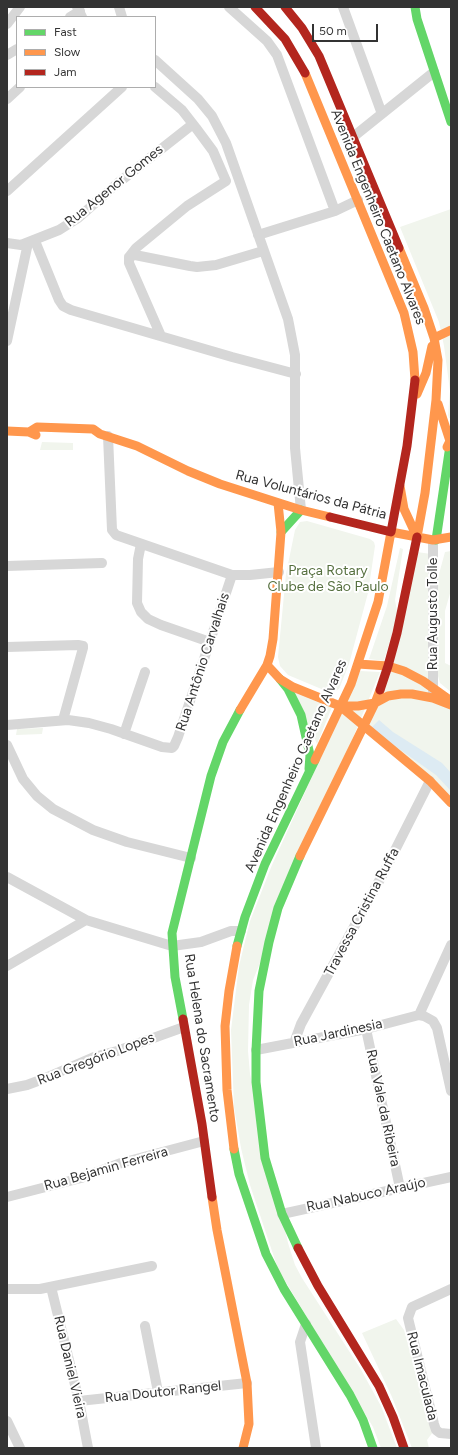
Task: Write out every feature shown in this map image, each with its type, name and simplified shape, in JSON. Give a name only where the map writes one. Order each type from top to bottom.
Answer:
[{"type":"main road","name":"Avenida Engenheiro Caetano Alvares","points":[[255,7],[285,39],[304,70],[404,314],[413,352],[415,385],[413,404],[400,486],[378,602],[358,664],[340,706],[265,864],[245,917],[229,990],[225,1026],[227,1090],[232,1140],[241,1180],[266,1254],[284,1289],[350,1395],[363,1420],[373,1448]]},
{"type":"main road","name":"Avenida Engenheiro Caetano Alvares","points":[[285,7],[310,40],[319,56],[424,308],[434,338],[438,360],[436,400],[425,493],[404,573],[404,599],[388,666]]},
{"type":"main road","points":[[415,7],[434,72],[451,122]]},
{"type":"main road","points":[[413,404],[422,384],[434,338],[451,330]]},
{"type":"main road","points":[[434,540],[450,440],[436,400]]},
{"type":"main road","name":"Rua Voluntários da Pátria","points":[[7,431],[28,432],[37,427],[93,429],[104,435],[137,446],[213,482],[301,510],[391,532],[434,540],[451,537]]},
{"type":"main road","points":[[425,493],[450,440]]},
{"type":"main road","points":[[400,486],[404,509],[413,536]]},
{"type":"main road","name":"Rua Helena do Sacramento","points":[[243,1448],[248,1430],[249,1411],[247,1382],[217,1230],[204,1141],[175,976],[172,933],[211,776],[223,742],[242,705],[267,665],[270,656],[279,572],[281,532],[278,503]]},
{"type":"main road","points":[[281,532],[301,510]]},
{"type":"main road","name":"Rua Augusto Tolle","points":[[358,664],[388,666],[410,674],[433,687],[451,701]]},
{"type":"main road","points":[[267,665],[288,689],[301,715],[310,756],[308,774]]},
{"type":"main road","points":[[388,666],[375,703],[319,816],[293,871],[278,908],[266,955],[259,991],[256,1082],[265,1158],[282,1214],[304,1262],[379,1386],[393,1417],[404,1448]]},
{"type":"main road","points":[[280,679],[308,694],[340,706],[430,781],[451,803]]},
{"type":"main road","points":[[340,706],[358,706],[375,703],[388,696],[401,694],[412,694],[433,698],[451,705]]},
{"type":"street","points":[[7,24],[20,7]]},
{"type":"street","points":[[229,7],[267,41],[277,55],[335,211]]},
{"type":"street","points":[[343,7],[382,114]]},
{"type":"street","points":[[7,55],[16,50]]},
{"type":"street","points":[[156,62],[198,99],[212,116],[226,143],[258,235],[261,252],[288,319],[295,355],[295,448],[301,510]]},
{"type":"street","points":[[353,137],[434,72]]},
{"type":"street","points":[[7,99],[19,88]]},
{"type":"street","points":[[7,191],[121,88]]},
{"type":"street","points":[[156,88],[182,110],[193,124],[213,151],[226,181],[229,181],[243,192]]},
{"type":"street","name":"Rua Agenor Gomes","points":[[7,243],[21,245],[31,242],[59,230],[78,218],[124,178],[193,124]]},
{"type":"street","points":[[161,336],[129,263],[129,257],[136,248],[187,206],[226,181]]},
{"type":"street","points":[[258,235],[335,211],[358,200]]},
{"type":"street","points":[[31,242],[59,300],[63,306],[71,310],[296,374]]},
{"type":"street","points":[[7,342],[31,242]]},
{"type":"street","points":[[129,257],[135,255],[197,267],[216,265],[261,252]]},
{"type":"street","points":[[104,435],[112,530],[116,535],[232,575],[279,572]]},
{"type":"street","name":"Rua Augusto Tolle","points":[[433,698],[434,540]]},
{"type":"street","points":[[141,544],[138,559],[137,603],[141,612],[148,619],[160,625],[210,642]]},
{"type":"street","points":[[7,566],[102,563]]},
{"type":"street","name":"Rua Antônio Carvalhais","points":[[124,734],[162,747],[172,748],[174,746],[232,575]]},
{"type":"street","points":[[7,647],[78,644],[83,646],[63,720]]},
{"type":"street","points":[[7,725],[63,720],[89,723],[124,734],[145,672]]},
{"type":"street","points":[[7,745],[23,778],[37,796],[53,809],[100,832],[128,842],[191,858]]},
{"type":"street","name":"Travessa Cristina Ruffa","points":[[294,1043],[301,1024],[384,872],[430,781]]},
{"type":"street","points":[[7,877],[86,920],[172,946],[201,942],[231,932],[241,931]]},
{"type":"street","points":[[8,964],[86,920]]},
{"type":"street","points":[[451,945],[419,1015],[433,1021],[437,1028],[451,1091]]},
{"type":"street","name":"Rua Jardinesia","points":[[256,1050],[366,1029],[419,1015]]},
{"type":"street","name":"Rua Gregório Lopes","points":[[7,1089],[27,1085],[94,1057],[117,1051],[184,1027]]},
{"type":"street","name":"Rua Vale da Ribeira","points":[[366,1029],[400,1188]]},
{"type":"street","name":"Rua Bejamin Ferreira","points":[[7,1197],[81,1178],[121,1163],[204,1141]]},
{"type":"street","name":"Rua Nabuco Araújo","points":[[282,1214],[451,1177]]},
{"type":"street","points":[[7,1289],[40,1289],[152,1266]]},
{"type":"street","name":"Rua Daniel Vieira","points":[[51,1287],[79,1401],[88,1448]]},
{"type":"street","name":"Rua Imaculada","points":[[451,1289],[412,1307],[408,1314],[408,1322],[436,1430],[440,1433],[451,1434]]},
{"type":"street","points":[[306,1324],[300,1342],[316,1448]]},
{"type":"street","points":[[145,1326],[158,1392]]},
{"type":"street","name":"Rua Doutor Rangel","points":[[79,1401],[247,1382]]},
{"type":"street","points":[[7,1421],[20,1448],[16,1448]]},
{"type":"green space","points":[[451,209],[451,418],[449,418],[450,391],[439,322],[400,227]]},
{"type":"green space","points":[[42,442],[73,443],[73,450],[40,450]]},
{"type":"green space","name":"Praça Rotary Clube de São Paulo","points":[[307,521],[370,539],[374,542],[375,546],[368,593],[349,664],[339,689],[331,693],[288,675],[280,666],[278,657],[286,574],[295,530],[300,522]]},
{"type":"green space","points":[[400,548],[403,549],[395,600],[398,617],[385,661],[369,659],[387,606]]},
{"type":"green space","points":[[451,551],[451,590],[445,611],[445,663],[451,666],[451,692],[440,683],[436,669],[436,585],[445,552]]},
{"type":"green space","points":[[417,552],[431,554],[433,687],[451,701],[451,803],[364,726]]},
{"type":"green space","points":[[360,671],[380,672],[253,980],[249,1005],[248,1051],[250,1074],[288,1243],[295,1265],[360,1368],[381,1406],[397,1448],[381,1448],[373,1427],[278,1269],[250,1185],[241,1148],[234,1107],[231,1030],[239,966],[250,921],[272,865]]},
{"type":"green space","points":[[293,691],[332,707],[317,744]]},
{"type":"green space","points":[[43,728],[42,734],[16,735],[17,729]]},
{"type":"green space","points":[[396,1319],[404,1330],[433,1432],[427,1440],[429,1448],[412,1448],[392,1397],[362,1333]]},
{"type":"shaded area","points":[[379,720],[393,732],[442,763],[451,773],[451,791],[436,775],[371,728]]},
{"type":"traffic: fast","points":[[415,7],[417,19],[451,122]]},
{"type":"traffic: fast","points":[[436,540],[451,439]]},
{"type":"traffic: fast","points":[[281,532],[301,510]]},
{"type":"traffic: fast","points":[[280,679],[288,689],[301,715],[310,755],[309,769]]},
{"type":"traffic: fast","points":[[183,1019],[175,977],[172,933],[211,776],[223,742],[240,710]]},
{"type":"traffic: fast","points":[[237,946],[245,917],[265,864],[315,760]]},
{"type":"traffic: fast","points":[[298,1248],[282,1214],[265,1158],[256,1082],[256,1050],[259,991],[269,942],[278,908],[300,856]]},
{"type":"traffic: fast","points":[[234,1149],[239,1174],[266,1254],[284,1289],[350,1395],[363,1420],[373,1448]]},
{"type":"traffic: slow","points":[[305,73],[404,313],[413,352],[415,380]]},
{"type":"traffic: slow","points":[[399,248],[424,308],[434,338],[438,360],[436,400],[425,493],[417,537]]},
{"type":"traffic: slow","points":[[434,338],[451,330]]},
{"type":"traffic: slow","points":[[417,394],[426,373],[432,346]]},
{"type":"traffic: slow","points":[[438,404],[450,441],[447,447]]},
{"type":"traffic: slow","points":[[29,432],[37,427],[93,429],[100,434],[137,446],[188,471],[220,484],[301,510],[330,517]]},
{"type":"traffic: slow","points":[[7,431],[29,432],[36,435]]},
{"type":"traffic: slow","points":[[400,486],[404,509],[417,537]]},
{"type":"traffic: slow","points":[[240,710],[267,665],[270,656],[273,639],[281,532],[278,503]]},
{"type":"traffic: slow","points":[[315,760],[351,684],[378,602],[391,532],[433,540],[451,537]]},
{"type":"traffic: slow","points":[[358,664],[388,666],[404,671],[423,681],[451,701]]},
{"type":"traffic: slow","points":[[267,665],[280,679],[293,687],[340,706],[358,706],[375,703],[388,696],[401,694],[412,694],[433,698],[451,705]]},
{"type":"traffic: slow","points":[[300,856],[380,690]]},
{"type":"traffic: slow","points":[[340,706],[430,781],[451,803]]},
{"type":"traffic: slow","points":[[234,1149],[227,1090],[225,1026],[229,991],[237,946]]},
{"type":"traffic: slow","points":[[212,1197],[247,1383],[249,1424],[243,1448]]},
{"type":"traffic: jam","points":[[255,7],[285,39],[305,73]]},
{"type":"traffic: jam","points":[[285,7],[302,28],[319,56],[399,248]]},
{"type":"traffic: jam","points":[[330,517],[391,532],[407,446],[415,380]]},
{"type":"traffic: jam","points":[[380,690],[397,633],[417,537]]},
{"type":"traffic: jam","points":[[183,1019],[202,1124],[212,1197]]},
{"type":"traffic: jam","points":[[298,1248],[318,1286],[379,1386],[393,1417],[404,1448]]}]
